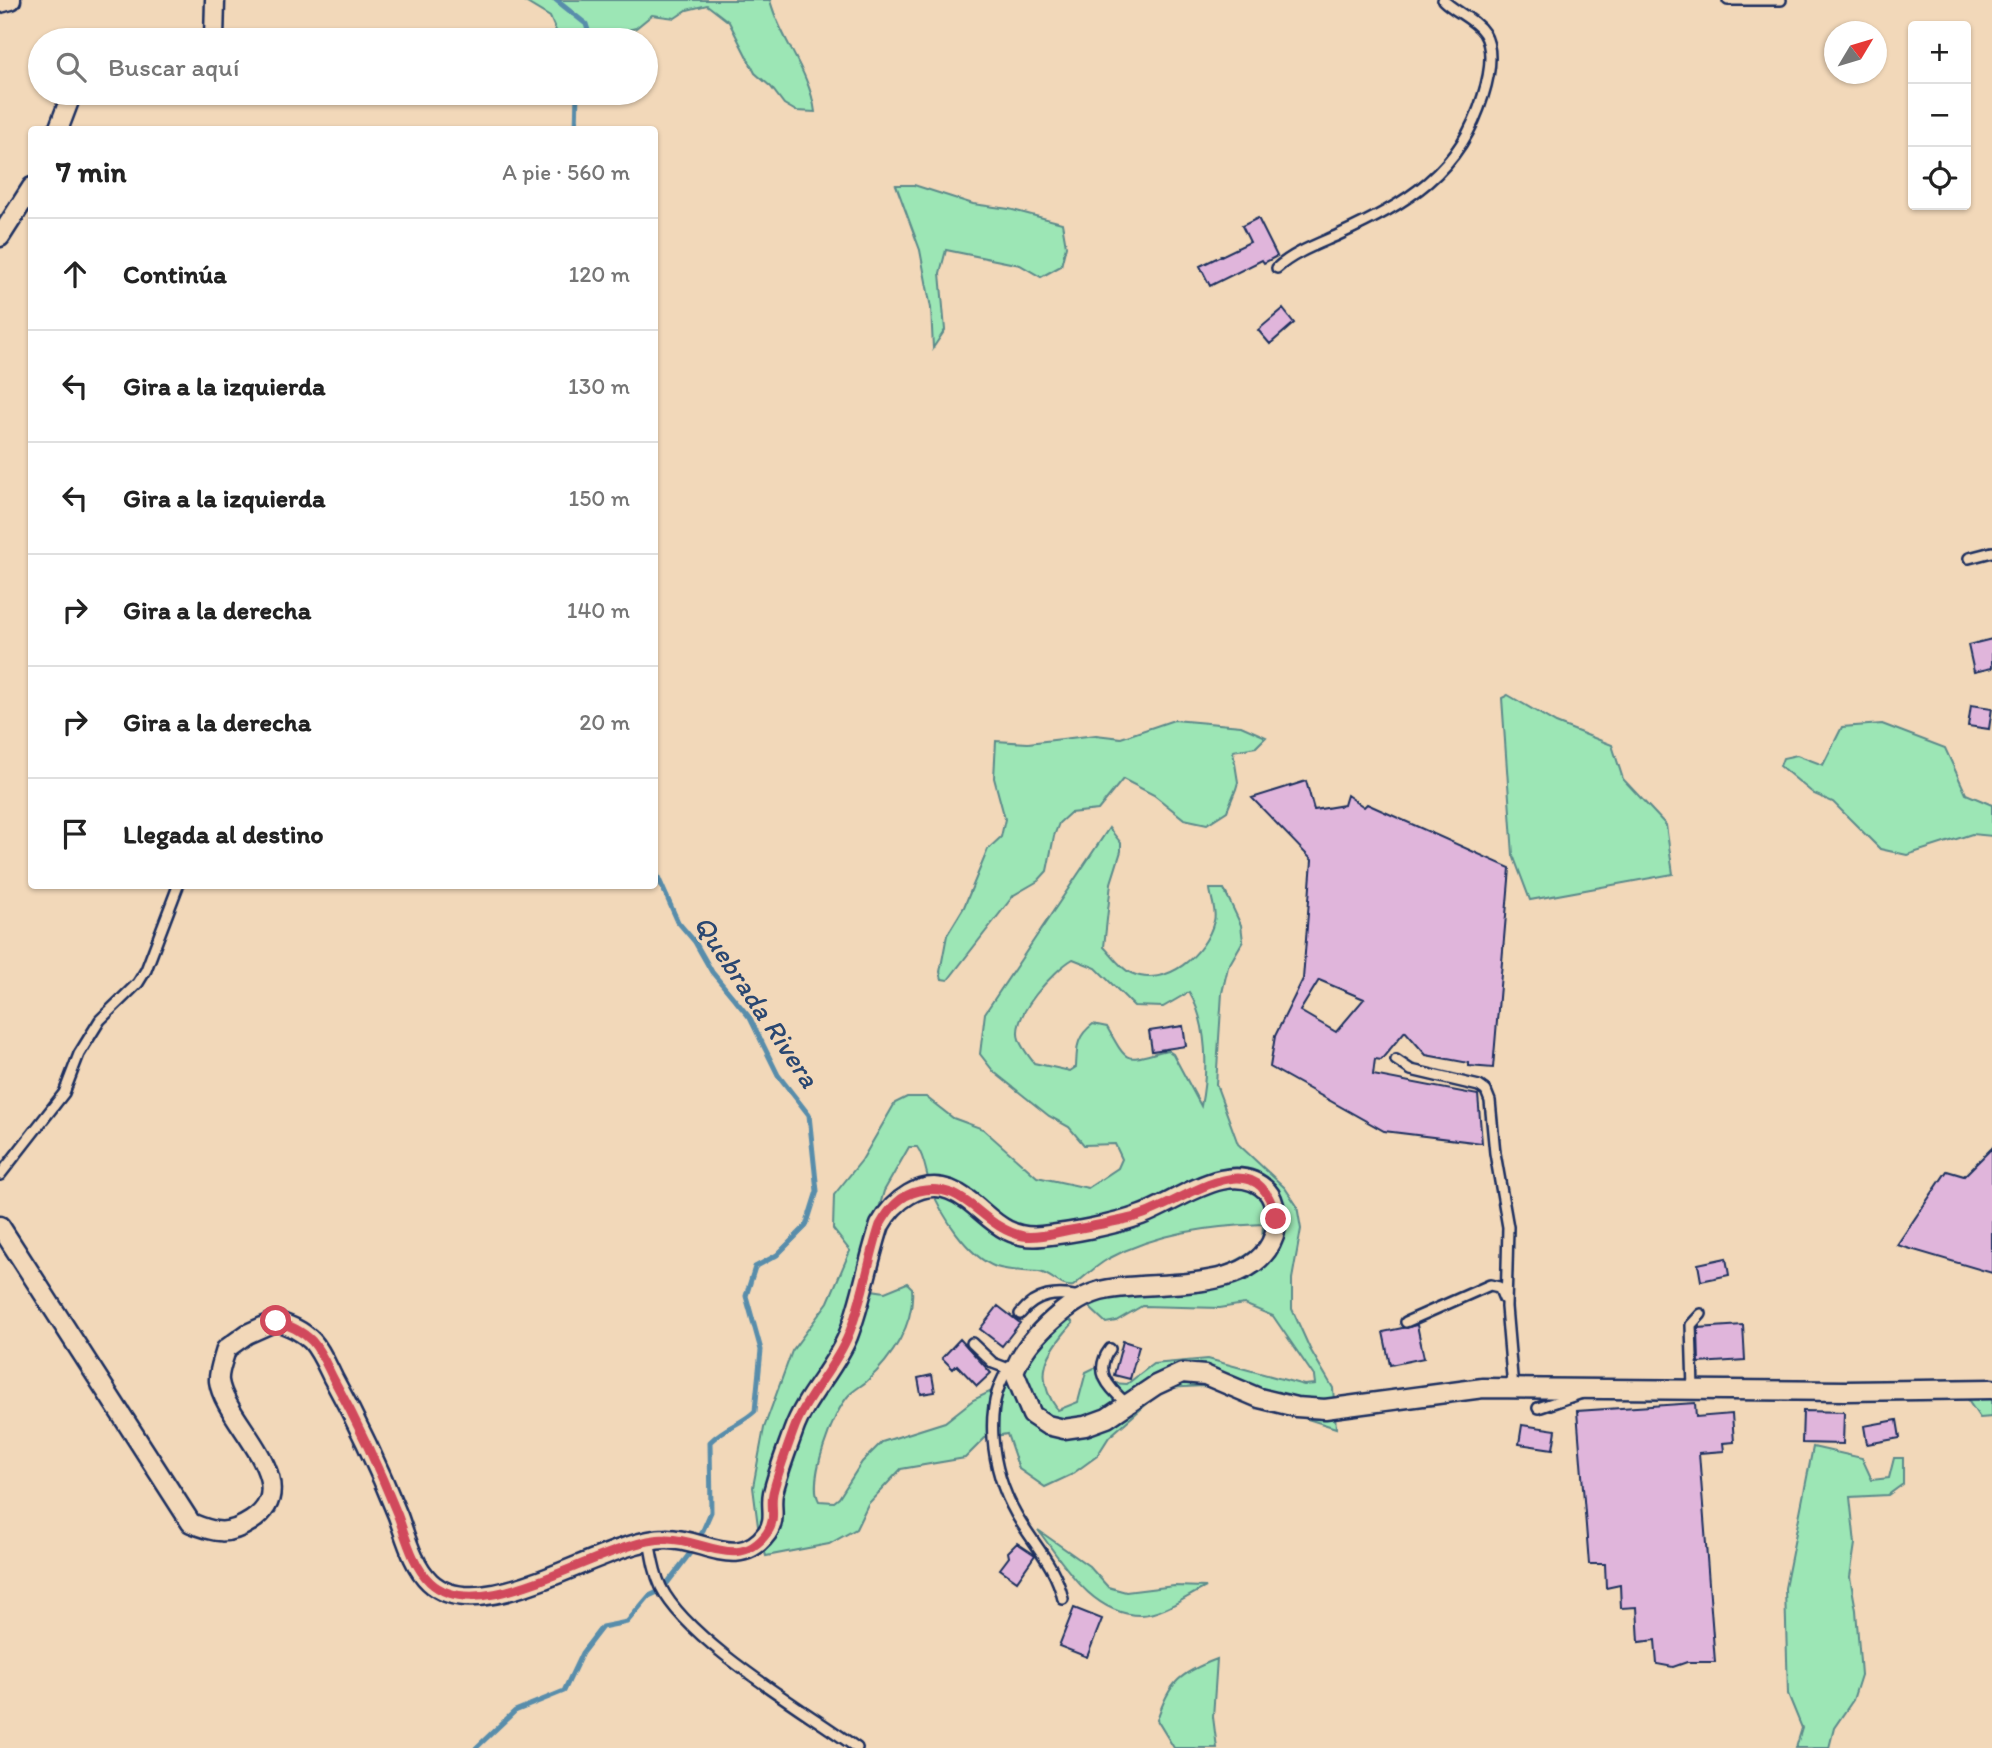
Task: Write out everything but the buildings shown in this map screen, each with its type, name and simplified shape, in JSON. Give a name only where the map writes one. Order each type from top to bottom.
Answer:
[{"type":"street","points":[[0,3],[11,0]]},
{"type":"street","points":[[214,28],[215,0]]},
{"type":"street","points":[[60,126],[67,105]]},
{"type":"street","points":[[0,237],[28,193]]},
{"type":"street","points":[[0,1226],[191,1523],[218,1534],[243,1526],[260,1516],[271,1496],[268,1468],[235,1416],[219,1381],[226,1349],[247,1334],[276,1321],[297,1329],[313,1343],[368,1441],[414,1558],[431,1583],[452,1594],[496,1595],[520,1589],[619,1548],[649,1540],[667,1538],[722,1553],[739,1553],[754,1548],[768,1532],[774,1518],[772,1496],[794,1429],[847,1338],[880,1225],[889,1209],[901,1199],[928,1189],[949,1190],[1008,1231],[1023,1236],[1041,1236],[1140,1216],[1232,1177],[1257,1181],[1271,1196],[1276,1219],[1273,1237],[1264,1252],[1248,1267],[1211,1280],[1116,1287],[1082,1297],[1058,1314],[1014,1362],[1014,1372],[1022,1396],[1032,1415],[1047,1425],[1064,1429],[1085,1426],[1107,1418],[1126,1403],[1182,1373],[1205,1375],[1271,1401],[1296,1407],[1325,1409],[1350,1408],[1449,1390],[1513,1388],[1992,1389]]},
{"type":"lane","points":[[1277,268],[1411,198],[1459,150],[1484,93],[1490,64],[1489,43],[1483,31],[1443,0]]},
{"type":"lane","points":[[1728,0],[1781,0]]},
{"type":"lane","points":[[1969,558],[1992,552]]},
{"type":"lane","points":[[0,1175],[25,1139],[57,1103],[79,1054],[100,1020],[146,970],[177,889]]},
{"type":"lane","points":[[1396,1060],[1411,1070],[1479,1086],[1486,1091],[1508,1227],[1506,1307],[1513,1388]]},
{"type":"lane","points":[[1406,1322],[1490,1285],[1499,1287],[1506,1307]]},
{"type":"lane","points":[[1020,1314],[1027,1305],[1054,1293],[1082,1297]]},
{"type":"lane","points":[[1693,1389],[1691,1325],[1702,1314]]},
{"type":"lane","points":[[972,1343],[993,1363],[1014,1362]]},
{"type":"lane","points":[[1110,1349],[1101,1360],[1101,1370],[1107,1385],[1126,1403]]},
{"type":"lane","points":[[1014,1362],[998,1388],[993,1415],[994,1448],[999,1471],[1017,1516],[1053,1567],[1063,1599]]},
{"type":"lane","points":[[1538,1408],[1555,1405],[1590,1389]]},
{"type":"lane","points":[[649,1540],[654,1569],[662,1590],[699,1630],[729,1659],[857,1748]]},
{"type":"green space","points":[[522,0],[770,0],[807,83],[815,112],[796,111],[784,104],[771,87],[755,73],[729,22],[707,5],[687,10],[675,18],[652,15],[636,28],[555,28],[550,17]]},
{"type":"green space","points":[[896,185],[914,185],[973,204],[1009,209],[1062,223],[1066,246],[1061,266],[1041,277],[1020,265],[946,250],[940,273],[945,330],[933,348],[931,308],[920,250]]},
{"type":"green space","points":[[1508,695],[1556,723],[1612,745],[1623,779],[1666,825],[1673,874],[1530,900],[1513,855],[1502,698]]},
{"type":"green space","points":[[1174,720],[1241,726],[1266,737],[1256,747],[1233,751],[1238,782],[1227,811],[1207,824],[1184,819],[1154,795],[1123,779],[1098,810],[1070,813],[1059,823],[1047,871],[1038,881],[1014,895],[948,980],[942,979],[940,972],[947,935],[964,907],[988,849],[1001,837],[1005,819],[994,778],[996,741],[1028,743],[1096,735],[1121,738]]},
{"type":"green space","points":[[1882,724],[1945,748],[1966,794],[1992,805],[1992,836],[1972,834],[1907,855],[1880,849],[1833,802],[1814,794],[1780,766],[1783,758],[1797,755],[1823,765],[1842,727]]},
{"type":"green space","points":[[1109,828],[1121,843],[1121,851],[1111,883],[1104,947],[1127,971],[1144,977],[1158,976],[1183,965],[1203,945],[1210,933],[1215,914],[1210,889],[1224,889],[1241,925],[1243,941],[1228,967],[1222,993],[1216,1084],[1238,1144],[1285,1188],[1297,1206],[1301,1229],[1292,1279],[1292,1309],[1310,1349],[1333,1388],[1336,1428],[1204,1386],[1165,1388],[1109,1437],[1097,1456],[1071,1475],[1045,1487],[1019,1469],[1007,1434],[985,1438],[965,1458],[901,1469],[868,1504],[856,1529],[829,1544],[766,1556],[759,1534],[753,1487],[764,1428],[792,1351],[828,1302],[850,1251],[833,1229],[834,1195],[862,1160],[895,1103],[907,1097],[926,1097],[953,1118],[983,1129],[1037,1177],[1088,1188],[1118,1168],[1122,1159],[1115,1144],[1084,1145],[1069,1127],[1049,1116],[994,1072],[980,1054],[985,1013]],"holes":[[[1073,959],[1096,968],[1134,1006],[1163,1007],[1189,992],[1200,1018],[1205,1048],[1201,1106],[1173,1054],[1167,1050],[1143,1057],[1129,1057],[1120,1049],[1107,1027],[1093,1024],[1083,1033],[1077,1048],[1076,1067],[1070,1071],[1034,1063],[1019,1039],[1021,1018],[1045,983]],[[909,1147],[917,1147],[920,1151],[941,1210],[956,1233],[975,1254],[996,1267],[1039,1272],[1068,1286],[1073,1286],[1108,1259],[1145,1243],[1184,1232],[1263,1224],[1262,1243],[1235,1261],[1193,1275],[1123,1279],[1101,1284],[1091,1289],[1090,1308],[1106,1323],[1116,1321],[1142,1306],[1220,1308],[1244,1304],[1273,1316],[1314,1376],[1315,1384],[1304,1385],[1208,1359],[1153,1364],[1127,1384],[1112,1383],[1107,1370],[1094,1368],[1086,1372],[1078,1402],[1058,1410],[1050,1397],[1044,1375],[1050,1354],[1073,1323],[1060,1307],[998,1388],[973,1400],[945,1422],[882,1442],[862,1462],[839,1498],[834,1502],[819,1501],[816,1478],[836,1416],[849,1395],[876,1373],[893,1351],[910,1314],[912,1288],[907,1283],[885,1292],[872,1290],[864,1261],[884,1191]]]},
{"type":"green space","points":[[1992,1394],[1992,1417],[1980,1418],[1965,1396]]},
{"type":"green space","points":[[1813,1447],[1862,1458],[1872,1480],[1889,1478],[1894,1458],[1903,1458],[1903,1484],[1888,1495],[1850,1497],[1855,1544],[1850,1577],[1856,1610],[1861,1675],[1853,1700],[1834,1728],[1829,1748],[1796,1748],[1802,1728],[1788,1694],[1785,1588]]},
{"type":"green space","points":[[1038,1530],[1089,1566],[1108,1587],[1126,1592],[1174,1586],[1206,1587],[1157,1612],[1140,1615],[1123,1612],[1107,1606],[1080,1585]]},
{"type":"green space","points":[[1217,1659],[1213,1717],[1217,1748],[1174,1748],[1157,1720],[1166,1696],[1185,1674]]},
{"type":"waterway","name":"Quebrada Rivera","points":[[556,0],[586,24],[587,28]]},
{"type":"waterway","name":"Quebrada Rivera","points":[[576,126],[577,105]]},
{"type":"waterway","name":"Quebrada Rivera","points":[[476,1748],[515,1711],[564,1691],[582,1653],[602,1627],[627,1622],[649,1596],[662,1590],[697,1544],[711,1512],[710,1442],[755,1411],[761,1350],[746,1296],[755,1267],[777,1255],[806,1226],[817,1191],[809,1115],[778,1075],[750,1018],[712,972],[695,942],[678,922],[658,877]]},
{"type":"route","points":[[276,1321],[297,1329],[313,1343],[368,1441],[414,1558],[431,1583],[452,1594],[496,1595],[520,1589],[619,1548],[649,1540],[667,1538],[697,1544],[722,1553],[739,1553],[754,1548],[768,1532],[774,1518],[772,1496],[794,1429],[847,1338],[880,1225],[889,1209],[914,1192],[928,1189],[949,1190],[1008,1231],[1023,1236],[1041,1236],[1140,1216],[1232,1177],[1257,1181],[1271,1196],[1276,1219]]}]
